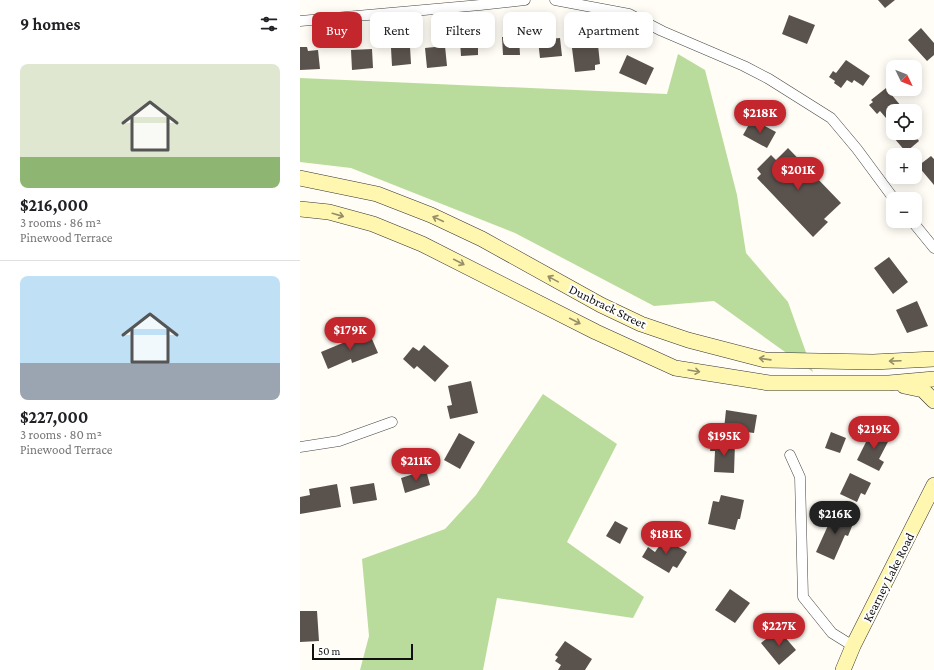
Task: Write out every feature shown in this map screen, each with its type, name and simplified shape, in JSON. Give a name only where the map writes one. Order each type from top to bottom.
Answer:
[{"type":"main road","name":"Dunbrack Street","points":[[300,178],[377,194],[431,215],[482,239],[601,305],[641,324],[688,340],[766,360],[873,362],[934,359]]},
{"type":"main road","points":[[300,209],[329,212],[373,224],[422,244],[596,332],[675,368],[769,383],[889,383],[934,379]]},
{"type":"main road","points":[[889,383],[923,390],[934,401]]},
{"type":"main road","name":"Kearney Lake Road","points":[[843,670],[853,646],[934,485]]},
{"type":"street","points":[[300,21],[480,6],[525,0]]},
{"type":"street","points":[[555,0],[629,14],[662,31],[744,66],[770,79],[831,118],[857,149],[889,192]]},
{"type":"street","points":[[918,228],[934,248]]},
{"type":"street","points":[[300,447],[339,441],[392,422]]},
{"type":"street","points":[[790,455],[800,477],[803,597],[832,633],[853,646]]},
{"type":"green space","points":[[678,54],[705,70],[737,195],[746,253],[788,302],[813,372],[714,301],[654,306],[515,233],[351,168],[300,162],[300,78],[667,94]]},
{"type":"green space","points":[[543,394],[617,444],[567,542],[644,597],[633,618],[497,598],[483,670],[360,670],[369,636],[362,559],[445,529],[476,495]]},
{"type":"building","points":[[878,0],[895,0],[885,8]]},
{"type":"building","points":[[789,15],[815,25],[807,44],[782,34]]},
{"type":"building","points":[[921,28],[934,43],[934,55],[927,61],[908,40]]},
{"type":"building","points":[[502,37],[503,48],[520,48],[520,55],[503,55]]},
{"type":"building","points":[[556,38],[560,38],[562,56],[540,58],[539,48],[556,48]]},
{"type":"building","points":[[300,47],[307,47],[308,51],[318,50],[320,69],[300,70]]},
{"type":"building","points":[[391,48],[410,48],[411,64],[392,66]]},
{"type":"building","points":[[425,48],[445,48],[447,66],[427,68]]},
{"type":"building","points":[[460,48],[478,48],[478,55],[461,56]]},
{"type":"building","points":[[572,48],[598,48],[600,64],[595,65],[595,70],[575,72]]},
{"type":"building","points":[[372,49],[373,68],[352,70],[351,50]]},
{"type":"building","points":[[627,55],[654,68],[646,85],[619,73]]},
{"type":"building","points":[[846,60],[870,76],[863,86],[854,80],[852,83],[847,80],[841,88],[829,77],[833,71],[836,73]]},
{"type":"building","points":[[886,88],[886,96],[893,96],[899,104],[886,104],[886,118],[880,111],[877,114],[869,105],[873,102],[871,100]]},
{"type":"building","points":[[752,119],[776,132],[767,148],[743,135]]},
{"type":"building","points":[[896,140],[919,141],[911,148],[903,148]]},
{"type":"building","points":[[788,148],[841,203],[824,219],[828,222],[813,237],[757,178],[761,174],[757,169],[771,155],[776,160]]},
{"type":"building","points":[[931,156],[934,159],[934,185],[922,171],[922,163]]},
{"type":"building","points":[[889,257],[908,282],[893,294],[874,268]]},
{"type":"building","points":[[917,301],[928,326],[907,333],[896,310]]},
{"type":"building","points":[[369,332],[378,353],[352,363],[351,359],[328,369],[321,352]]},
{"type":"building","points":[[424,345],[449,366],[435,382],[417,366],[414,369],[403,359],[413,347],[419,351]]},
{"type":"building","points":[[471,381],[478,413],[450,419],[447,406],[452,405],[448,386]]},
{"type":"building","points":[[726,410],[757,415],[754,433],[724,429]]},
{"type":"building","points":[[880,430],[891,436],[879,459],[884,462],[879,471],[857,460],[871,432],[877,435]]},
{"type":"building","points":[[831,432],[846,438],[840,453],[825,448]]},
{"type":"building","points":[[459,433],[475,442],[460,469],[444,460]]},
{"type":"building","points":[[711,442],[735,443],[734,473],[714,472],[715,451],[710,451]]},
{"type":"building","points":[[426,470],[430,485],[405,493],[401,478]]},
{"type":"building","points":[[850,473],[871,483],[865,495],[861,493],[857,502],[840,494]]},
{"type":"building","points":[[374,483],[377,500],[353,504],[350,487]]},
{"type":"building","points":[[337,484],[341,507],[300,514],[300,497],[310,495],[309,489]]},
{"type":"building","points":[[721,495],[744,500],[740,519],[738,519],[735,530],[708,524],[713,501],[719,502]]},
{"type":"building","points":[[835,510],[855,519],[848,536],[845,535],[834,560],[816,552]]},
{"type":"building","points":[[615,521],[628,528],[620,544],[606,536]]},
{"type":"building","points":[[664,534],[668,537],[667,540],[687,552],[677,568],[673,566],[669,573],[642,557],[648,547],[655,552],[662,542],[660,540]]},
{"type":"building","points":[[730,589],[750,603],[735,623],[715,610]]},
{"type":"building","points":[[300,611],[317,611],[319,641],[300,642]]},
{"type":"building","points":[[778,629],[796,650],[779,665],[761,643]]},
{"type":"building","points":[[565,641],[592,659],[585,670],[558,670],[561,665],[555,661],[558,657],[555,655]]}]
